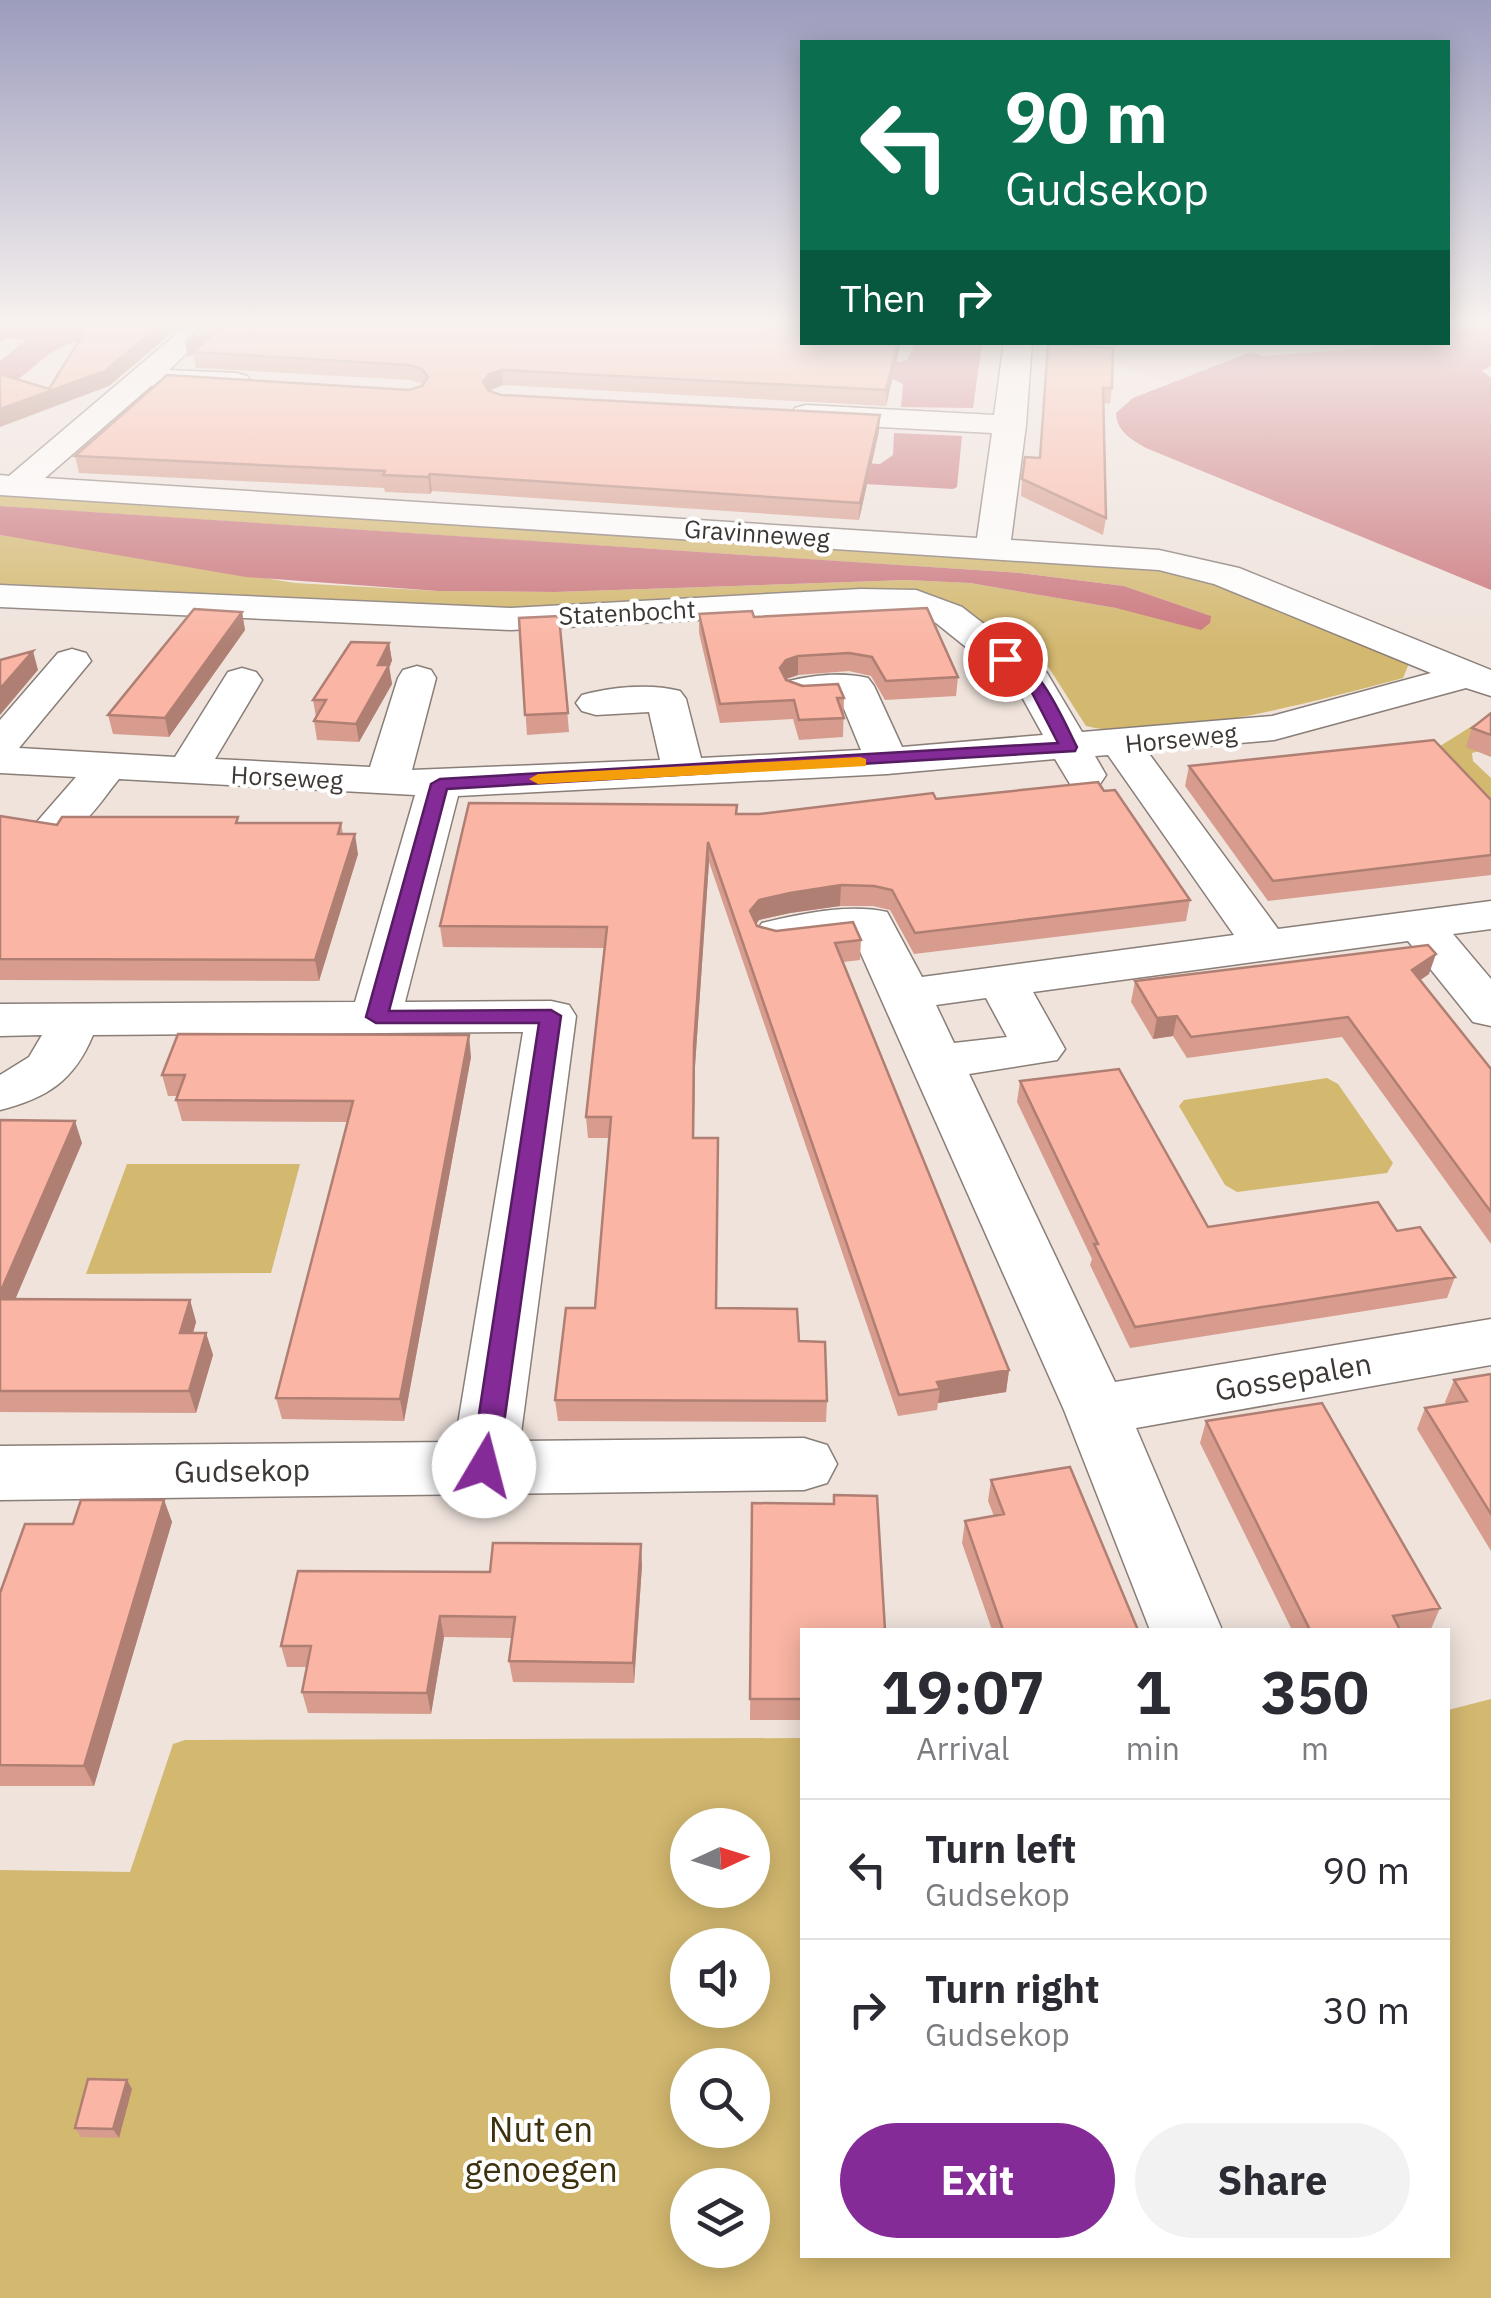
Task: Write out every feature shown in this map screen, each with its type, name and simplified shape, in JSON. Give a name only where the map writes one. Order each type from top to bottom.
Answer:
[{"type":"street","points":[[39,433],[70,442]]},
{"type":"street","points":[[8,486],[80,433]]},
{"type":"street","points":[[993,547],[1009,433]]},
{"type":"street","name":"Gravinneweg","points":[[8,486],[1160,560],[1226,576],[1480,680]]},
{"type":"street","name":"Statenbocht","points":[[0,596],[511,618],[861,600],[916,602],[949,615],[1033,680],[1090,784]]},
{"type":"street","points":[[0,744],[72,661]]},
{"type":"street","name":"Horseweg","points":[[387,782],[417,678]]},
{"type":"street","name":"Horseweg","points":[[187,771],[242,680]]},
{"type":"street","name":"Horseweg","points":[[0,760],[440,784],[683,772],[752,788],[902,760],[1274,728],[1480,680]]},
{"type":"street","points":[[804,689],[854,686],[902,760],[938,799]]},
{"type":"street","points":[[596,703],[666,699],[683,772]]},
{"type":"street","points":[[1121,744],[1266,947]]},
{"type":"street","points":[[57,824],[108,766]]},
{"type":"street","points":[[376,1017],[440,784]]},
{"type":"street","points":[[906,994],[1491,915]]},
{"type":"street","points":[[777,934],[870,922],[1096,1410],[1185,1628]]},
{"type":"street","points":[[1420,924],[1491,1011]]},
{"type":"street","points":[[937,1062],[1039,1049],[1002,980]]},
{"type":"street","points":[[0,1020],[551,1016],[484,1466]]},
{"type":"street","points":[[0,1094],[30,1086],[62,1053],[72,1021]]},
{"type":"street","name":"Gossepalen","points":[[1096,1410],[1491,1342]]},
{"type":"street","name":"Gudsekop","points":[[0,1473],[804,1464]]},
{"type":"green space","points":[[0,490],[1031,555],[1188,573],[1410,661],[1403,678],[1289,707],[1198,724],[1117,730],[1086,726],[1049,668],[952,605],[556,612],[0,591],[0,535],[295,583],[438,591],[555,592],[907,580],[970,583],[1116,608],[1211,616],[1124,586],[1020,573],[0,506]]},
{"type":"green space","points":[[1491,714],[1483,750],[1472,753],[1473,761],[1491,778],[1491,803],[1437,748]]},
{"type":"green space","points":[[1327,1078],[1338,1084],[1393,1163],[1387,1173],[1237,1192],[1225,1185],[1179,1106],[1184,1100]]},
{"type":"green space","points":[[127,1164],[300,1164],[271,1273],[86,1274]]},
{"type":"green space","name":"Nut en genoegen","points":[[1491,1699],[1491,2298],[0,2298],[0,1870],[130,1872],[173,1744],[185,1740],[800,1738],[800,2258],[1450,2258],[1450,1709]]},
{"type":"shaded area","points":[[100,433],[366,437],[372,433],[501,433],[558,445],[880,464],[893,455],[894,433],[962,436],[957,487],[953,489],[92,440]]},
{"type":"shaded area","points":[[1491,433],[1491,590],[1146,448],[1126,434]]},
{"type":"shaded area","points":[[0,506],[1020,573],[1124,586],[1211,616],[1210,623],[1201,630],[1116,608],[970,583],[907,580],[555,592],[438,591],[246,577],[0,535]]},
{"type":"building","points":[[101,433],[876,433],[860,503],[430,474],[383,475],[385,471],[75,456]]},
{"type":"building","points":[[1042,433],[1104,433],[1106,518],[1022,479],[1025,457],[1040,458]]},
{"type":"building","points":[[927,608],[958,677],[886,681],[872,657],[849,653],[798,656],[786,660],[780,668],[786,680],[802,686],[838,684],[844,698],[837,698],[844,718],[799,720],[794,700],[720,704],[699,614],[752,611],[754,617]]},
{"type":"building","points":[[194,609],[242,612],[165,718],[108,715]]},
{"type":"building","points":[[559,616],[568,713],[525,715],[519,618]]},
{"type":"building","points":[[351,642],[389,643],[378,665],[389,665],[356,724],[314,721],[326,700],[313,700]]},
{"type":"building","points":[[33,651],[0,689],[0,660]]},
{"type":"building","points":[[1491,713],[1491,735],[1472,728]]},
{"type":"building","points":[[1434,740],[1491,800],[1491,855],[1273,881],[1189,766]]},
{"type":"building","points":[[1098,782],[1104,791],[1115,790],[1190,900],[915,933],[892,890],[874,886],[841,885],[790,893],[759,900],[750,911],[757,926],[776,931],[853,922],[861,940],[835,943],[1009,1370],[937,1382],[940,1389],[899,1395],[708,842],[694,1045],[693,1138],[718,1138],[716,1308],[797,1309],[799,1341],[825,1342],[827,1401],[555,1400],[566,1308],[595,1308],[611,1117],[586,1117],[607,927],[440,926],[469,803],[737,805],[736,814],[759,814],[933,793],[936,799]]},
{"type":"building","points":[[0,816],[57,825],[62,817],[238,817],[236,823],[341,823],[338,834],[355,834],[315,960],[0,959]]},
{"type":"building","points":[[1428,945],[1436,954],[1412,970],[1491,1069],[1491,1212],[1348,1017],[1191,1037],[1177,1016],[1157,1018],[1135,981]]},
{"type":"building","points":[[178,1034],[469,1035],[400,1399],[276,1398],[353,1101],[176,1100],[185,1075],[162,1075]]},
{"type":"building","points":[[1119,1069],[1208,1227],[1378,1202],[1397,1231],[1420,1227],[1455,1277],[1135,1327],[1020,1081]]},
{"type":"building","points":[[0,1120],[75,1121],[0,1293]]},
{"type":"building","points":[[0,1299],[190,1300],[180,1333],[206,1333],[189,1391],[0,1391]]},
{"type":"building","points":[[1491,1374],[1491,1514],[1425,1408],[1467,1401],[1454,1380]]},
{"type":"building","points":[[1322,1403],[1440,1608],[1393,1616],[1399,1628],[1309,1628],[1206,1421]]},
{"type":"building","points":[[1070,1467],[1137,1628],[1002,1628],[965,1521],[1004,1514],[991,1480]]},
{"type":"building","points":[[834,1495],[877,1496],[885,1628],[800,1628],[800,1699],[750,1699],[752,1503],[834,1504]]},
{"type":"building","points":[[81,1500],[164,1500],[84,1766],[0,1765],[0,1593],[25,1524],[73,1524]]},
{"type":"building","points":[[493,1543],[641,1544],[633,1663],[509,1661],[515,1617],[440,1616],[427,1693],[302,1692],[311,1646],[281,1646],[298,1571],[490,1572]]},
{"type":"building","points":[[88,2079],[127,2080],[113,2129],[75,2128]]},
{"type":"slow traffic","points":[[538,779],[860,762]]},
{"type":"route","points":[[484,1466],[551,1016],[376,1017],[440,784],[886,761],[1069,747],[1033,680],[1005,659]]}]
